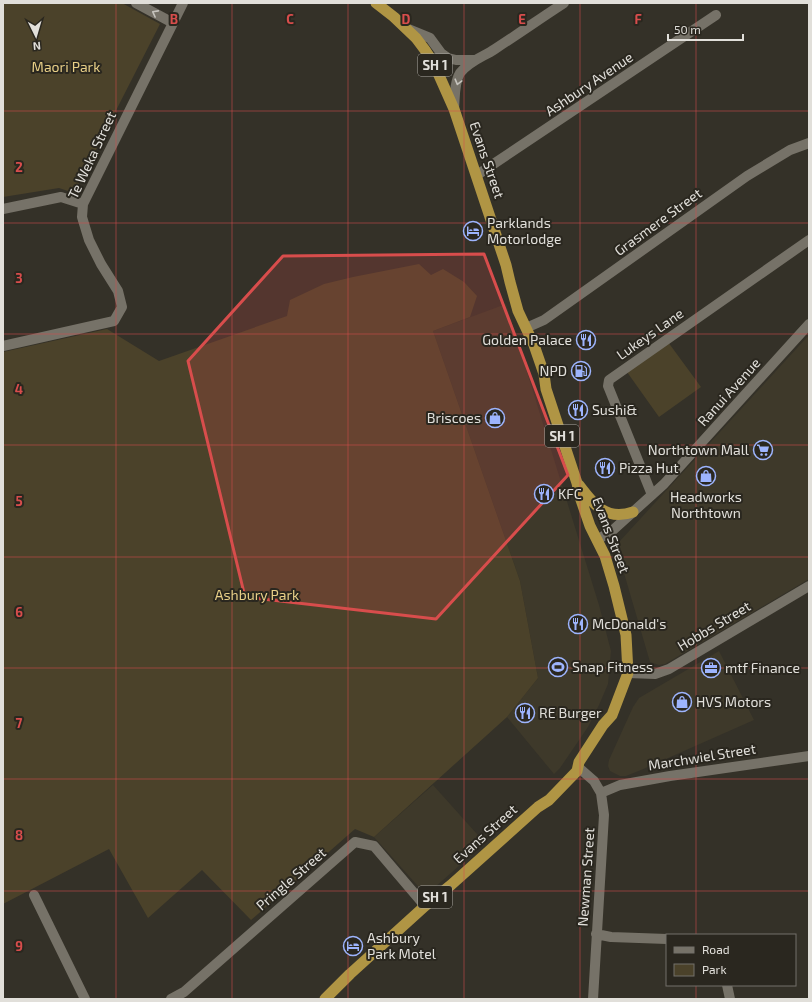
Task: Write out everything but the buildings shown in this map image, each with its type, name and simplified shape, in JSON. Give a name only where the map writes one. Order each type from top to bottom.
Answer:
[{"type":"highway","name":"Evans Street","points":[[325,999],[350,974],[425,906],[451,885],[538,807],[549,800],[577,771],[579,762],[603,725],[612,715],[628,673],[627,646],[624,624],[605,556],[590,526],[580,498],[577,483],[546,389],[544,374],[534,345],[518,311],[506,265],[454,109],[434,64],[425,50],[389,8],[376,3]]},
{"type":"highway","points":[[577,483],[591,501],[607,514],[624,515],[632,512]]},
{"type":"street","points":[[136,3],[173,23]]},
{"type":"street","points":[[454,109],[458,78],[474,60],[493,50],[564,3]]},
{"type":"street","name":"Te Weka Street","points":[[3,346],[114,321],[122,307],[118,291],[101,264],[89,240],[82,217],[83,204],[173,23],[180,4]]},
{"type":"street","name":"Ashbury Avenue","points":[[477,175],[716,15]]},
{"type":"street","points":[[405,28],[430,38],[441,53],[448,58],[456,60],[474,60]]},
{"type":"street","name":"Grasmere Street","points":[[526,328],[544,320],[747,176],[790,150],[809,143]]},
{"type":"street","points":[[3,209],[61,197],[83,204]]},
{"type":"street","name":"Lukeys Lane","points":[[652,495],[608,386],[609,380],[809,240]]},
{"type":"street","name":"Ranui Avenue","points":[[597,540],[613,530],[652,495],[710,434],[809,324]]},
{"type":"street","name":"Hobbs Street","points":[[628,673],[655,674],[669,669],[809,586]]},
{"type":"street","name":"Marchwiel Street","points":[[602,793],[620,785],[634,782],[809,756]]},
{"type":"street","points":[[578,767],[594,781],[602,793]]},
{"type":"street","name":"Newman Street","points":[[593,999],[604,815],[602,793]]},
{"type":"street","name":"Pringle Street","points":[[171,999],[184,992],[355,842],[374,846],[425,906]]},
{"type":"street","points":[[34,895],[85,999]]},
{"type":"street","points":[[596,934],[611,937],[666,938]]},
{"type":"street","points":[[727,986],[730,999]]},
{"type":"highlighted area","points":[[484,254],[568,475],[436,619],[245,597],[188,361],[283,256]]},
{"type":"shaded area","points":[[506,304],[599,605],[611,651],[608,684],[599,705],[588,727],[560,768],[554,774],[507,717],[538,678],[520,581],[433,331]]},
{"type":"shaded area","points":[[809,335],[809,579],[665,664],[659,665],[650,662],[619,556],[619,542]]},
{"type":"shaded area","points":[[719,651],[754,720],[626,776],[620,776],[610,771],[608,766],[609,760],[633,707],[639,698]]},
{"type":"shaded area","points":[[433,785],[485,843],[426,895],[374,837]]},
{"type":"green space","name":"Maori Park","points":[[3,3],[122,3],[160,24],[74,193],[59,188],[3,197]]},
{"type":"green space","name":"Ashbury Park","points":[[419,264],[431,275],[443,269],[464,282],[477,296],[470,317],[433,331],[520,581],[538,678],[507,717],[374,837],[355,829],[251,920],[202,870],[148,918],[109,849],[3,904],[3,352],[107,329],[159,361],[287,316],[290,300],[324,284]]},
{"type":"green space","points":[[668,342],[701,387],[659,417],[627,372]]},
{"type":"place","name":"Parklands Motorlodge","points":[[473,231]]},
{"type":"place","name":"Golden Palace","points":[[586,340]]},
{"type":"place","name":"NPD","points":[[581,371]]},
{"type":"place","name":"Sushi&","points":[[578,410]]},
{"type":"place","name":"Briscoes","points":[[495,418]]},
{"type":"place","name":"Northtown Mall","points":[[763,450]]},
{"type":"place","name":"Pizza Hut","points":[[605,468]]},
{"type":"place","name":"Headworks Northtown","points":[[706,476]]},
{"type":"place","name":"KFC","points":[[544,494]]},
{"type":"place","name":"McDonald's","points":[[578,624]]},
{"type":"place","name":"Snap Fitness","points":[[558,667]]},
{"type":"place","name":"mtf Finance","points":[[711,668]]},
{"type":"place","name":"HVS Motors","points":[[682,702]]},
{"type":"place","name":"RE Burger","points":[[525,713]]},
{"type":"place","name":"Ashbury Park Motel","points":[[353,946]]}]
